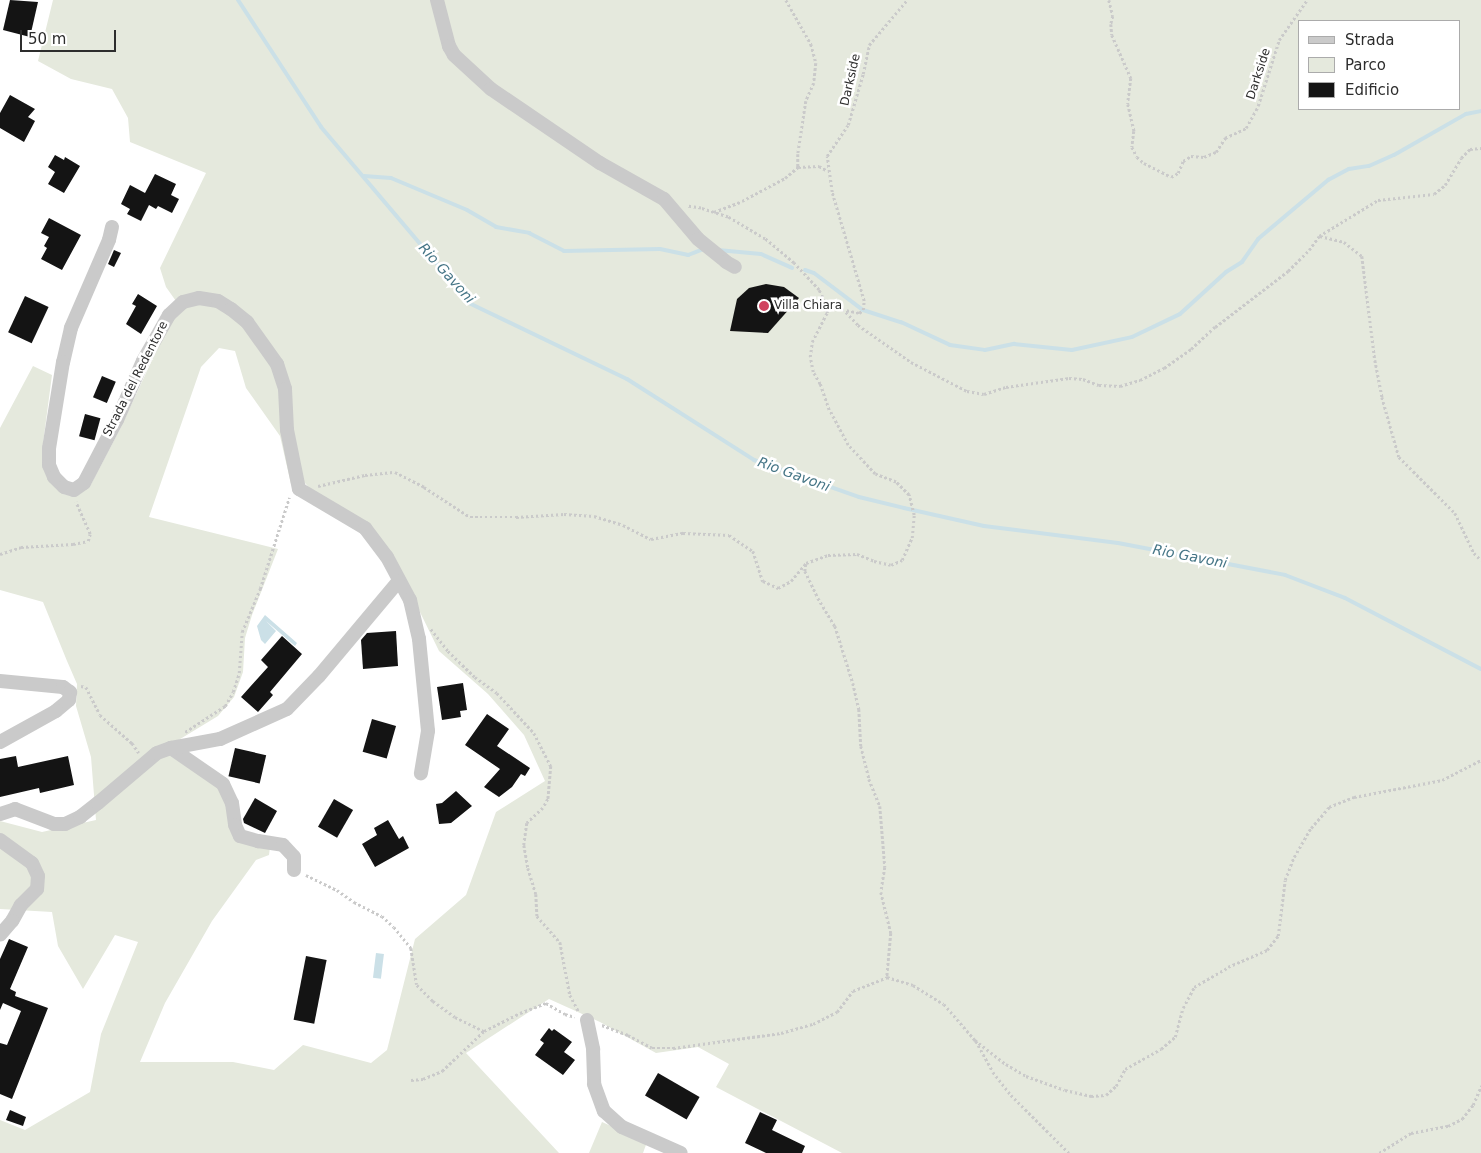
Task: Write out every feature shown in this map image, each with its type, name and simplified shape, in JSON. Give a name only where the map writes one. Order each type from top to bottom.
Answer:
[{"type":"street","points":[[437,0],[449,46],[454,55],[490,89],[600,163],[664,199],[698,239],[735,267]]},
{"type":"street","points":[[74,490],[64,487],[54,477],[49,465],[54,407],[71,328],[109,240],[112,227]]},
{"type":"street","name":"Strada del Redentore","points":[[74,490],[84,483],[93,468],[143,361],[169,315],[183,302],[199,298],[218,301],[247,322],[276,364],[285,388],[287,430],[299,489]]},
{"type":"street","points":[[299,489],[365,528],[386,557],[398,582],[410,600],[423,672],[428,731],[421,773]]},
{"type":"street","points":[[0,814],[15,810],[54,824],[65,824],[80,817],[98,803],[156,753],[171,748],[220,739],[287,709],[319,676],[398,582]]},
{"type":"street","points":[[0,681],[63,688],[70,692],[69,700],[56,711],[0,742]]},
{"type":"street","points":[[171,748],[223,784],[232,803],[235,825],[240,836],[283,845],[294,857],[294,870]]},
{"type":"street","points":[[0,840],[32,863],[38,876],[36,889],[21,905],[12,921],[0,934]]},
{"type":"street","points":[[587,1020],[593,1049],[594,1084],[604,1111],[622,1127],[681,1153]]},
{"type":"path","points":[[786,0],[811,44],[816,62],[814,83],[806,101],[798,154],[798,167]]},
{"type":"path","name":"Darkside","points":[[828,172],[827,156],[848,125],[852,115],[869,44],[907,0]]},
{"type":"path","name":"Darkside","points":[[1109,0],[1113,16],[1111,24],[1112,35],[1131,78],[1128,104],[1134,131],[1132,147],[1137,157],[1144,163],[1171,177],[1178,173],[1183,161],[1191,156],[1204,157],[1216,152],[1225,138],[1246,128],[1258,106],[1279,40],[1307,0]]},
{"type":"path","points":[[846,312],[858,325],[911,362],[967,391],[984,394],[1006,388],[1069,378],[1083,379],[1099,385],[1120,386],[1148,376],[1191,349],[1215,327],[1288,271],[1309,250],[1319,236],[1378,200],[1434,194],[1445,185],[1461,158],[1470,149],[1481,148]]},
{"type":"path","points":[[714,212],[742,201],[785,178],[798,167],[819,166],[828,172],[832,192],[864,301],[863,310],[859,313],[846,312],[827,306]]},
{"type":"path","points":[[181,735],[225,706],[233,692],[239,673],[242,632],[260,589],[291,493],[299,489],[365,475],[395,472],[424,487],[470,517],[564,514],[594,516],[624,526],[651,539],[683,533],[729,535],[753,551],[763,581],[778,588],[791,581],[806,563],[828,555],[857,554],[891,565],[902,560],[912,538],[914,515],[909,495],[896,482],[875,474],[848,445],[829,410],[820,384],[813,372],[810,357],[812,342],[826,313],[827,306],[813,282],[778,248],[736,222],[714,212],[685,206]]},
{"type":"path","points":[[1319,236],[1344,242],[1362,256],[1379,379],[1399,457],[1455,513],[1474,553],[1481,560]]},
{"type":"path","points":[[0,554],[21,547],[73,544],[88,541],[90,534],[77,507],[74,490]]},
{"type":"path","points":[[806,563],[805,571],[818,598],[835,626],[853,683],[858,709],[861,746],[869,780],[880,806],[885,867],[881,892],[890,932],[887,977]]},
{"type":"path","points":[[429,626],[453,656],[475,677],[497,693],[534,733],[550,766],[548,799],[543,808],[527,823],[524,845],[528,868],[536,894],[538,916],[560,942],[570,995],[577,1008],[587,1020]]},
{"type":"path","points":[[70,692],[82,685],[86,687],[100,715],[132,743],[143,757],[139,764],[144,765]]},
{"type":"path","points":[[411,1080],[423,1079],[442,1071],[484,1032],[520,1013],[546,1003],[565,1014],[628,1035],[652,1048],[673,1048],[781,1033],[813,1024],[837,1012],[853,992],[887,977],[913,985],[944,1004],[976,1040],[1006,1064],[1026,1076],[1065,1090],[1091,1096],[1106,1095],[1116,1086],[1125,1069],[1161,1049],[1175,1037],[1183,1008],[1194,987],[1228,967],[1267,950],[1278,936],[1285,880],[1294,857],[1311,828],[1330,807],[1354,797],[1442,780],[1481,760]]},
{"type":"path","points":[[294,870],[337,890],[354,902],[382,916],[412,948],[417,985],[433,1001],[456,1017],[484,1032]]},
{"type":"path","points":[[976,1040],[993,1072],[1011,1095],[1069,1153]]},
{"type":"path","points":[[1379,1153],[1411,1133],[1448,1126],[1462,1119],[1473,1105],[1481,1086]]},
{"type":"green space","points":[[53,0],[1481,0],[1481,1153],[842,1153],[716,1087],[729,1064],[698,1047],[656,1053],[600,1022],[549,999],[466,1053],[559,1153],[0,1153],[0,1120],[25,1130],[90,1092],[101,1034],[138,942],[115,935],[83,989],[58,946],[52,912],[0,909],[0,821],[42,832],[96,820],[91,757],[76,706],[77,684],[43,602],[0,590],[0,428],[33,366],[52,375],[42,451],[63,494],[77,496],[90,486],[120,429],[159,345],[173,320],[183,311],[166,287],[160,268],[206,173],[130,142],[128,118],[112,89],[71,79],[38,61]],"holes":[[[219,348],[235,351],[246,388],[280,436],[291,484],[304,482],[314,493],[373,528],[399,569],[439,651],[488,694],[524,735],[545,781],[496,812],[466,895],[415,939],[387,1050],[371,1063],[303,1045],[274,1070],[233,1062],[140,1062],[165,1003],[212,921],[256,860],[269,855],[270,847],[232,828],[224,795],[210,780],[174,754],[172,744],[218,716],[234,697],[243,672],[245,638],[278,549],[149,517],[201,367]]]},
{"type":"green space","points":[[602,1122],[647,1142],[643,1153],[589,1153]]},
{"type":"water","points":[[265,615],[297,643],[295,646],[266,621],[276,631],[265,644],[261,640],[257,626]]},
{"type":"water","points":[[376,953],[384,954],[381,979],[373,978]]},
{"type":"building","points":[[10,0],[38,2],[30,37],[3,30]]},
{"type":"building","points":[[10,95],[35,109],[28,117],[35,121],[24,142],[0,128],[0,113]]},
{"type":"building","points":[[55,155],[64,160],[65,157],[80,166],[64,193],[48,184],[55,172],[48,167]]},
{"type":"building","points":[[155,174],[176,184],[171,195],[179,199],[172,213],[158,206],[156,209],[149,205],[141,221],[127,214],[130,209],[121,204],[130,185],[145,193]]},
{"type":"building","points":[[49,218],[81,235],[62,270],[41,259],[47,248],[44,246],[49,237],[41,233]]},
{"type":"building","points":[[114,250],[121,253],[114,267],[108,264]]},
{"type":"building","name":"Villa Chiara","points":[[766,284],[784,287],[799,298],[768,333],[730,331],[737,299],[749,288]]},
{"type":"building","points":[[138,294],[157,306],[141,334],[126,324],[136,306],[132,304]]},
{"type":"building","points":[[25,296],[49,307],[32,343],[8,332]]},
{"type":"building","points":[[102,376],[116,382],[107,403],[93,397]]},
{"type":"building","points":[[85,414],[100,418],[95,440],[79,436]]},
{"type":"building","points":[[396,631],[398,666],[363,669],[361,640],[367,633]]},
{"type":"building","points":[[282,636],[302,654],[270,692],[273,695],[258,712],[241,697],[268,667],[261,660]]},
{"type":"building","points":[[463,683],[467,710],[460,711],[461,717],[442,720],[437,687]]},
{"type":"building","points":[[487,714],[509,729],[497,746],[530,768],[525,776],[521,774],[512,787],[499,797],[484,787],[500,769],[465,745]]},
{"type":"building","points":[[372,719],[396,726],[387,759],[363,752]]},
{"type":"building","points":[[235,748],[266,755],[260,783],[228,776]]},
{"type":"building","points":[[16,756],[18,767],[68,756],[74,785],[40,793],[39,788],[0,797],[0,759]]},
{"type":"building","points":[[456,791],[472,806],[451,823],[439,824],[436,804],[442,803]]},
{"type":"building","points":[[255,798],[277,811],[265,833],[244,823],[243,819]]},
{"type":"building","points":[[334,799],[353,810],[337,838],[318,827]]},
{"type":"building","points":[[388,820],[399,839],[403,836],[409,848],[375,867],[362,844],[377,835],[374,828]]},
{"type":"building","points":[[9,939],[28,947],[10,989],[16,992],[15,996],[48,1008],[12,1099],[0,1094],[0,1043],[7,1045],[21,1011],[3,1003],[0,1010],[0,959]]},
{"type":"building","points":[[306,956],[327,960],[314,1024],[294,1020]]},
{"type":"building","points":[[549,1028],[552,1031],[554,1029],[572,1042],[564,1052],[575,1060],[563,1075],[535,1055],[544,1043],[540,1040]]},
{"type":"building","points":[[658,1073],[700,1097],[687,1120],[645,1096]]},
{"type":"building","points":[[10,1110],[26,1117],[23,1126],[6,1120]]},
{"type":"building","points":[[760,1112],[777,1120],[772,1130],[805,1146],[802,1153],[766,1153],[745,1143]]},
{"type":"waterway","name":"Rio Gavoni","points":[[238,0],[321,127],[471,304],[627,379],[754,460],[859,497],[984,526],[1118,543],[1285,575],[1345,598],[1481,669]]},
{"type":"waterway","points":[[805,270],[814,273],[863,310],[901,322],[950,345],[985,350],[1014,344],[1072,350],[1132,337],[1180,314],[1226,272],[1242,262],[1258,239],[1328,180],[1349,169],[1369,166],[1394,155],[1466,114],[1481,111]]},
{"type":"waterway","points":[[364,176],[391,178],[467,210],[496,227],[529,233],[564,251],[660,249],[688,255],[704,249]]},
{"type":"waterway","points":[[718,250],[761,254],[792,268]]},
{"type":"place","name":"Villa Chiara","points":[[764,306]]}]
